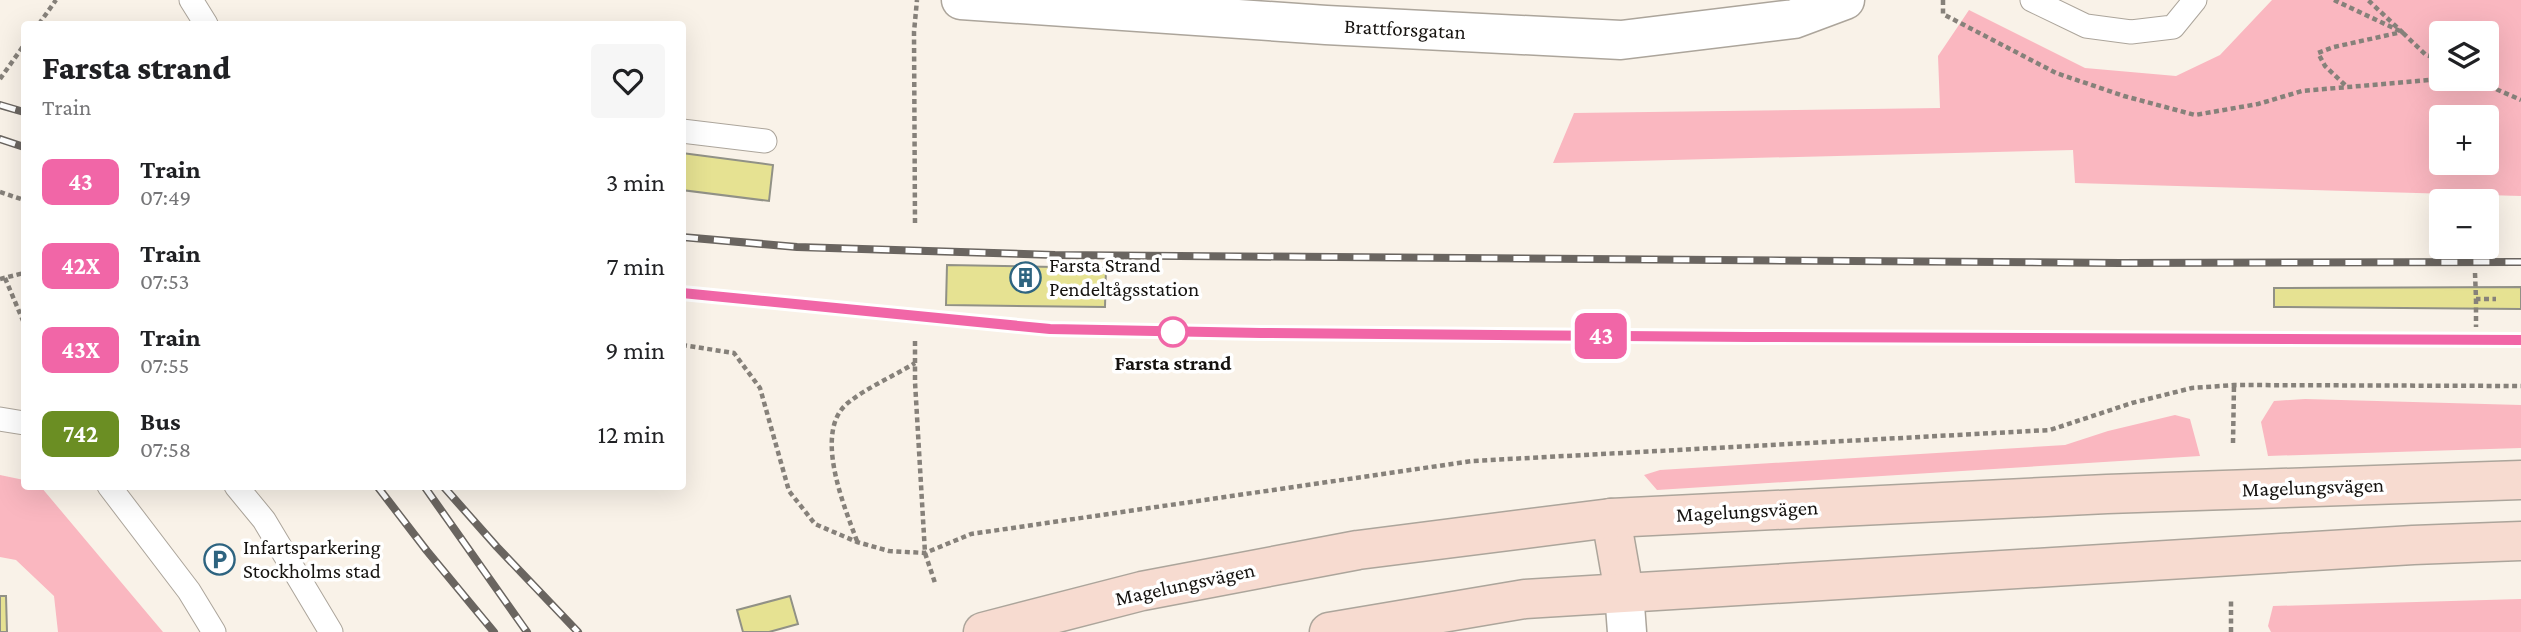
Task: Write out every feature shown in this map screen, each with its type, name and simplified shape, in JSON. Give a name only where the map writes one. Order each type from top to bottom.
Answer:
[{"type":"main road","name":"Magelungsvägen","points":[[984,632],[1142,591],[1358,550],[1611,518],[2107,494],[2521,480]]},
{"type":"main road","points":[[1611,518],[1624,592]]},
{"type":"main road","points":[[1329,632],[1525,599],[2413,545],[2521,541]]},
{"type":"street","name":"Brattforsgatan","points":[[961,0],[1326,26],[1621,40],[1794,19],[1845,0]]},
{"type":"street","points":[[1624,592],[1628,632]]},
{"type":"lane","points":[[191,0],[204,21]]},
{"type":"lane","points":[[2032,0],[2086,26],[2131,32],[2173,27],[2195,0]]},
{"type":"lane","points":[[686,131],[765,141]]},
{"type":"lane","points":[[0,419],[21,422]]},
{"type":"lane","points":[[112,490],[189,591],[214,632]]},
{"type":"lane","points":[[239,490],[264,520],[331,632]]},
{"type":"path","points":[[41,21],[57,0]]},
{"type":"path","points":[[915,223],[914,32],[917,0]]},
{"type":"path","points":[[1943,0],[1943,14],[2056,73],[2124,96],[2195,115],[2258,104],[2302,91],[2429,80]]},
{"type":"path","points":[[2334,0],[2402,32]]},
{"type":"path","points":[[2368,0],[2429,56]]},
{"type":"path","points":[[2346,86],[2325,66],[2318,53],[2402,32]]},
{"type":"path","points":[[0,79],[21,49]]},
{"type":"path","points":[[2499,89],[2521,100]]},
{"type":"path","points":[[0,192],[21,199]]},
{"type":"path","points":[[2475,273],[2476,327]]},
{"type":"path","points":[[21,274],[2,278],[21,317]]},
{"type":"path","points":[[2476,299],[2496,299]]},
{"type":"path","points":[[915,341],[926,553],[935,583]]},
{"type":"path","points":[[686,346],[734,353],[760,388],[789,491],[815,524],[857,542],[889,551],[926,553],[971,534],[1472,461],[1942,438],[2050,430],[2132,403],[2192,388],[2234,385],[2521,386]]},
{"type":"path","points":[[857,542],[830,452],[832,427],[846,403],[915,363]]},
{"type":"path","points":[[2233,443],[2234,385]]},
{"type":"path","points":[[2231,600],[2231,632]]},
{"type":"shaded area","points":[[2272,0],[2521,0],[2521,196],[2499,195],[2499,189],[2429,189],[2429,193],[2075,183],[2073,150],[1553,163],[1574,113],[1940,108],[1938,56],[1969,10],[2085,68],[2176,76],[2220,55]]},
{"type":"shaded area","points":[[2305,399],[2521,405],[2521,448],[2268,456],[2261,422],[2274,401]]},
{"type":"shaded area","points":[[2175,415],[2190,419],[2200,456],[1657,490],[1644,475],[1660,470],[2065,445],[2108,431]]},
{"type":"shaded area","points":[[0,475],[21,479],[21,490],[44,490],[163,632],[58,632],[54,596],[16,560],[0,557]]},
{"type":"shaded area","points":[[2521,599],[2521,632],[2271,632],[2268,626],[2273,606]]},
{"type":"building","points":[[686,154],[773,165],[769,201],[686,191]]},
{"type":"building","name":"Farsta Strand Pendeltågsstation","points":[[947,265],[1106,268],[1105,307],[946,305]]},
{"type":"building","points":[[2521,287],[2521,309],[2274,307],[2274,288]]},
{"type":"building","points":[[0,596],[6,596],[7,632],[0,632]]},
{"type":"building","points":[[790,596],[798,624],[769,632],[743,632],[737,610]]},
{"type":"railway","points":[[0,105],[21,111]]},
{"type":"railway","points":[[0,139],[21,146]]},
{"type":"railway","points":[[686,237],[797,247],[1055,255],[2120,263],[2521,262]]},
{"type":"railway","points":[[686,293],[1050,329],[1779,337],[2521,340]]},
{"type":"railway","points":[[380,490],[494,632]]},
{"type":"railway","points":[[427,490],[527,632]]},
{"type":"railway","points":[[447,490],[578,632]]},
{"type":"train","name":"43","points":[[686,293],[1050,329],[1751,337],[2521,340]]},
{"type":"place","name":"Farsta Strand Pendeltågsstation","points":[[1026,277]]},
{"type":"place","name":"Farsta strand","points":[[1173,332]]},
{"type":"place","name":"Infartsparkering Stockholms stad","points":[[220,559]]}]
